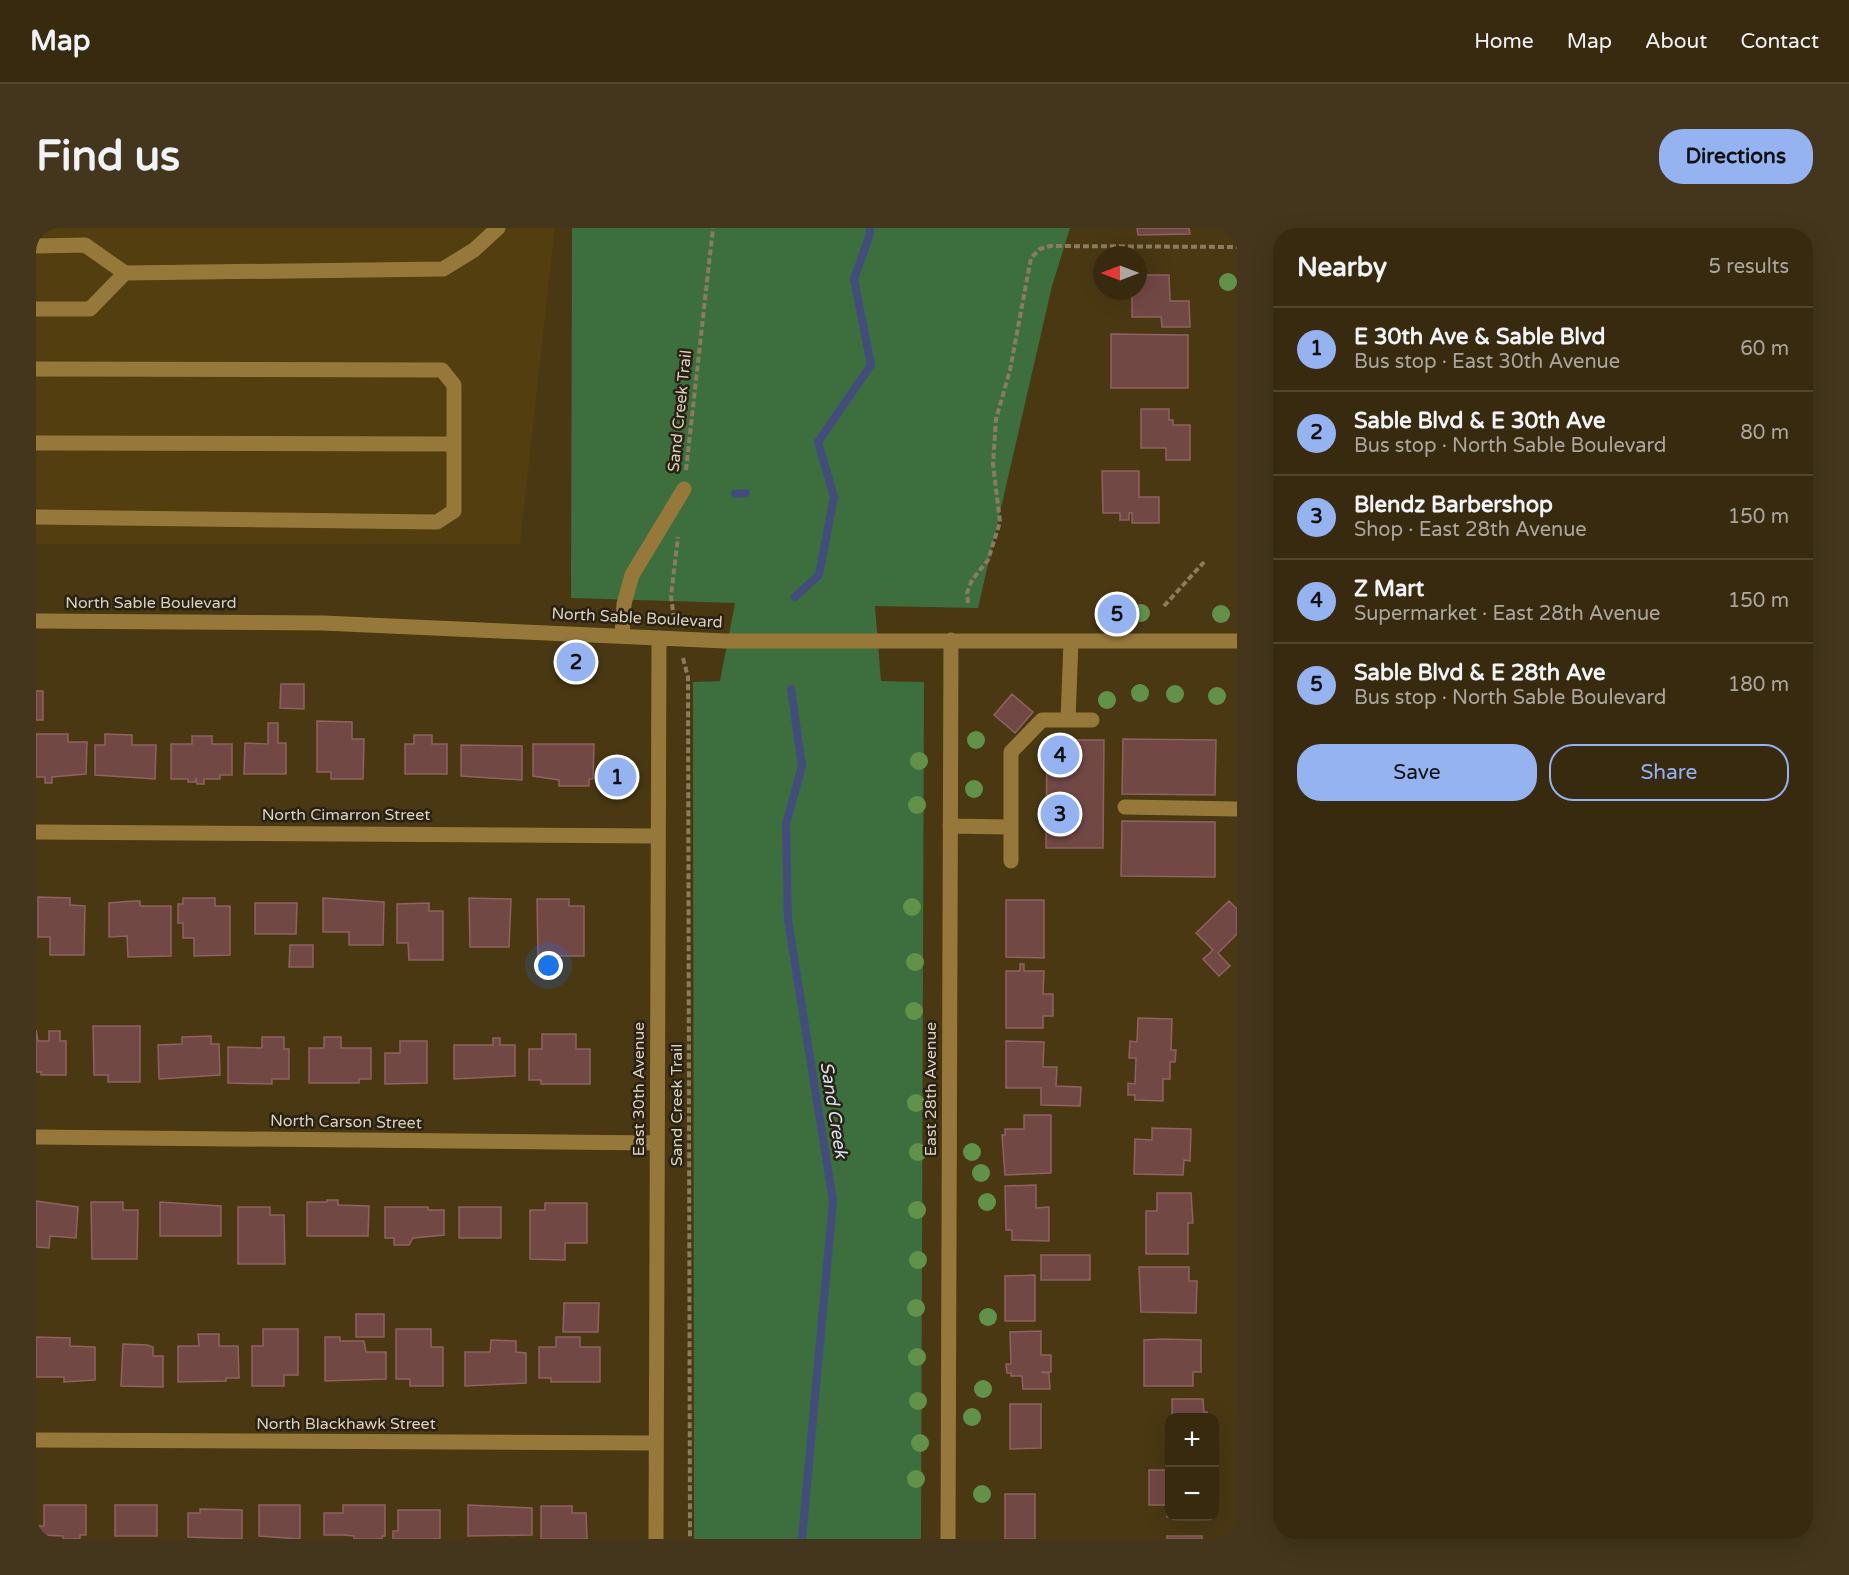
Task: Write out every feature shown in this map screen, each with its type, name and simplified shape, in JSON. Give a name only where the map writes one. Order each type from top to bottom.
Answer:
[{"type":"street","points":[[36,246],[85,245],[125,273],[443,269],[474,250],[498,228]]},
{"type":"street","points":[[36,309],[90,309],[125,273]]},
{"type":"street","points":[[36,369],[442,370],[454,385],[454,511],[437,522],[36,517]]},
{"type":"street","points":[[36,443],[454,444]]},
{"type":"street","points":[[621,636],[624,604],[632,575],[684,489]]},
{"type":"street","name":"North Sable Boulevard","points":[[36,621],[346,623],[725,641],[1237,641]]},
{"type":"street","name":"East 30th Avenue","points":[[656,1539],[659,638]]},
{"type":"street","name":"East 28th Avenue","points":[[948,1539],[951,640]]},
{"type":"street","points":[[1068,720],[1071,641]]},
{"type":"street","points":[[1011,861],[1011,752],[1042,720],[1092,720]]},
{"type":"street","points":[[1125,807],[1237,809]]},
{"type":"street","points":[[950,826],[1010,827]]},
{"type":"street","name":"North Cimarron Street","points":[[36,832],[657,836]]},
{"type":"street","name":"North Carson Street","points":[[36,1137],[657,1143]]},
{"type":"street","name":"North Blackhawk Street","points":[[36,1440],[655,1443]]},
{"type":"path","name":"Sand Creek Trail","points":[[684,489],[713,228]]},
{"type":"path","points":[[968,603],[967,593],[972,580],[988,560],[1000,522],[993,464],[996,419],[1010,370],[1031,258],[1040,249],[1050,246],[1237,247]]},
{"type":"path","points":[[672,596],[680,525]]},
{"type":"path","points":[[1164,606],[1204,562]]},
{"type":"path","name":"Sand Creek Trail","points":[[686,671],[690,1539]]},
{"type":"shaded area","points":[[36,228],[555,228],[520,544],[36,544]]},
{"type":"green space","points":[[572,228],[1070,228],[1052,286],[978,608],[875,606],[881,681],[924,682],[921,1539],[694,1539],[693,682],[720,681],[735,603],[571,598]]},
{"type":"building","points":[[1137,228],[1189,228],[1190,234],[1138,235]]},
{"type":"building","points":[[1147,275],[1169,275],[1170,301],[1189,301],[1190,327],[1162,327],[1161,317],[1132,317],[1132,300],[1147,300]]},
{"type":"building","points":[[1111,334],[1188,335],[1188,388],[1111,388]]},
{"type":"building","points":[[1141,409],[1169,409],[1169,420],[1173,420],[1173,425],[1190,425],[1190,460],[1166,460],[1166,448],[1141,448]]},
{"type":"building","points":[[1102,471],[1139,471],[1139,497],[1159,497],[1159,523],[1132,523],[1132,513],[1129,513],[1129,520],[1120,520],[1120,513],[1103,513]]},
{"type":"building","points":[[281,684],[304,684],[304,709],[280,708]]},
{"type":"building","points":[[36,691],[43,691],[43,720],[36,720]]},
{"type":"building","points":[[1012,694],[1033,712],[1015,733],[994,715]]},
{"type":"building","points":[[317,721],[352,722],[352,739],[364,739],[363,779],[331,779],[331,772],[317,772]]},
{"type":"building","points":[[268,723],[278,723],[278,743],[286,743],[286,774],[244,774],[245,743],[268,744]]},
{"type":"building","points":[[36,734],[68,734],[68,742],[87,742],[86,774],[52,777],[52,783],[45,783],[45,777],[36,777]]},
{"type":"building","points":[[105,734],[132,735],[132,745],[156,745],[155,779],[95,775],[95,745],[105,745]]},
{"type":"building","points":[[414,735],[432,735],[432,744],[447,744],[447,774],[405,774],[405,744],[414,744]]},
{"type":"building","points":[[192,736],[212,736],[212,744],[232,744],[232,775],[220,775],[220,779],[204,779],[204,784],[197,784],[196,779],[195,782],[188,782],[188,779],[171,779],[171,744],[192,744]]},
{"type":"building","points":[[1123,739],[1216,740],[1215,795],[1122,794]]},
{"type":"building","points":[[1047,740],[1104,740],[1103,848],[1046,848]]},
{"type":"building","points":[[533,744],[594,744],[593,779],[589,779],[589,786],[559,786],[559,780],[533,776]]},
{"type":"building","points":[[461,745],[522,746],[522,780],[461,776]]},
{"type":"building","points":[[1122,821],[1215,822],[1215,877],[1121,876]]},
{"type":"building","points":[[38,897],[70,898],[70,905],[85,906],[84,955],[50,955],[50,937],[38,937]]},
{"type":"building","points":[[183,898],[215,898],[215,906],[230,906],[230,955],[194,956],[194,938],[183,938],[183,923],[178,923],[178,904],[183,904]]},
{"type":"building","points":[[323,898],[384,902],[383,945],[349,945],[349,932],[323,932]]},
{"type":"building","points":[[469,898],[511,899],[509,947],[470,947]]},
{"type":"building","points":[[537,899],[569,899],[569,906],[584,906],[584,956],[538,956]]},
{"type":"building","points":[[1006,900],[1044,900],[1044,958],[1006,957]]},
{"type":"building","points":[[140,901],[140,906],[171,906],[171,956],[128,957],[127,936],[109,937],[109,903]]},
{"type":"building","points":[[1229,901],[1237,909],[1237,934],[1218,953],[1230,966],[1219,976],[1203,959],[1213,950],[1196,933]]},
{"type":"building","points":[[255,903],[297,903],[296,934],[255,934]]},
{"type":"building","points":[[429,903],[429,911],[443,911],[443,960],[409,960],[408,943],[397,943],[397,904]]},
{"type":"building","points":[[290,945],[313,945],[313,967],[289,967]]},
{"type":"building","points":[[1020,964],[1024,964],[1024,971],[1044,971],[1043,994],[1053,994],[1053,1016],[1043,1016],[1043,1028],[1006,1028],[1006,971],[1020,971]]},
{"type":"building","points":[[1138,1018],[1172,1019],[1171,1050],[1176,1050],[1175,1062],[1170,1062],[1170,1079],[1163,1079],[1163,1101],[1135,1100],[1135,1095],[1128,1095],[1128,1083],[1135,1084],[1136,1058],[1129,1058],[1130,1041],[1137,1042]]},
{"type":"building","points":[[93,1026],[140,1026],[140,1082],[108,1082],[108,1075],[94,1075]]},
{"type":"building","points":[[36,1030],[38,1041],[49,1041],[49,1031],[60,1031],[60,1041],[66,1041],[66,1075],[41,1075],[41,1072],[36,1072]]},
{"type":"building","points":[[542,1034],[576,1034],[576,1049],[590,1049],[590,1084],[541,1084],[541,1080],[529,1080],[529,1049],[542,1049]]},
{"type":"building","points":[[211,1036],[211,1044],[219,1044],[220,1075],[159,1079],[158,1045],[182,1044],[182,1037]]},
{"type":"building","points":[[262,1037],[284,1037],[284,1049],[289,1049],[289,1079],[272,1079],[272,1084],[228,1083],[228,1047],[262,1048]]},
{"type":"building","points":[[324,1037],[341,1037],[341,1048],[371,1048],[371,1079],[359,1079],[359,1083],[309,1083],[309,1048],[324,1048]]},
{"type":"building","points":[[493,1038],[500,1038],[500,1045],[515,1045],[515,1076],[454,1079],[454,1045],[493,1045]]},
{"type":"building","points":[[400,1041],[427,1041],[427,1083],[385,1084],[385,1053],[400,1053]]},
{"type":"building","points":[[1006,1041],[1044,1042],[1043,1067],[1057,1067],[1056,1086],[1081,1087],[1080,1106],[1041,1105],[1041,1088],[1006,1088]]},
{"type":"building","points":[[1024,1115],[1051,1115],[1051,1173],[1005,1175],[1002,1135],[1005,1135],[1005,1129],[1024,1129]]},
{"type":"building","points":[[1152,1128],[1191,1129],[1190,1161],[1184,1160],[1183,1175],[1134,1174],[1135,1139],[1152,1140]]},
{"type":"building","points":[[1036,1185],[1036,1208],[1049,1207],[1049,1241],[1012,1240],[1012,1230],[1006,1230],[1005,1186]]},
{"type":"building","points":[[1157,1193],[1191,1193],[1193,1223],[1188,1223],[1188,1254],[1146,1254],[1146,1211],[1157,1211]]},
{"type":"building","points":[[327,1200],[338,1200],[338,1205],[369,1206],[368,1236],[307,1236],[307,1202],[327,1202]]},
{"type":"building","points":[[36,1201],[78,1207],[76,1238],[50,1236],[49,1248],[36,1247]]},
{"type":"building","points":[[91,1202],[123,1202],[123,1210],[138,1210],[137,1259],[92,1259]]},
{"type":"building","points":[[160,1202],[221,1206],[221,1236],[160,1236]]},
{"type":"building","points":[[545,1203],[587,1203],[587,1243],[565,1243],[565,1260],[530,1259],[530,1210],[545,1210]]},
{"type":"building","points":[[238,1207],[270,1207],[270,1215],[284,1215],[285,1264],[238,1264]]},
{"type":"building","points":[[385,1207],[428,1207],[428,1210],[444,1210],[444,1235],[413,1238],[409,1245],[394,1245],[394,1238],[385,1238]]},
{"type":"building","points":[[459,1207],[501,1207],[501,1238],[459,1238]]},
{"type":"building","points":[[1041,1255],[1090,1255],[1090,1280],[1041,1280]]},
{"type":"building","points":[[1139,1267],[1189,1267],[1189,1281],[1197,1281],[1196,1313],[1141,1312]]},
{"type":"building","points":[[1035,1275],[1035,1321],[1005,1321],[1005,1276]]},
{"type":"building","points":[[564,1303],[599,1303],[598,1332],[563,1332]]},
{"type":"building","points":[[356,1314],[384,1314],[384,1337],[356,1337]]},
{"type":"building","points":[[263,1329],[298,1329],[298,1375],[284,1375],[284,1386],[252,1386],[252,1346],[263,1346]]},
{"type":"building","points":[[396,1329],[431,1329],[431,1347],[443,1347],[443,1386],[410,1386],[410,1379],[396,1379]]},
{"type":"building","points":[[1041,1331],[1041,1355],[1051,1355],[1051,1372],[1041,1372],[1049,1373],[1050,1389],[1023,1389],[1022,1376],[1011,1376],[1011,1373],[1007,1373],[1006,1364],[1011,1364],[1010,1332]]},
{"type":"building","points":[[198,1334],[219,1334],[219,1346],[238,1346],[239,1378],[226,1378],[226,1381],[178,1382],[178,1346],[199,1346]]},
{"type":"building","points":[[36,1337],[70,1338],[70,1346],[95,1347],[95,1380],[64,1382],[64,1377],[36,1377]]},
{"type":"building","points":[[325,1337],[340,1337],[340,1341],[364,1341],[366,1352],[386,1352],[386,1379],[325,1381]]},
{"type":"building","points":[[556,1337],[580,1337],[580,1347],[600,1347],[600,1382],[551,1382],[551,1378],[539,1378],[539,1347],[556,1347]]},
{"type":"building","points":[[491,1340],[516,1341],[516,1352],[526,1353],[526,1383],[465,1386],[465,1352],[490,1352]]},
{"type":"building","points":[[1144,1340],[1201,1340],[1201,1372],[1193,1372],[1193,1386],[1144,1386]]},
{"type":"building","points":[[123,1344],[147,1345],[153,1347],[153,1356],[163,1356],[163,1387],[121,1386]]},
{"type":"building","points":[[1172,1399],[1203,1399],[1204,1412],[1207,1412],[1207,1413],[1172,1413]]},
{"type":"building","points":[[1010,1404],[1041,1404],[1041,1448],[1010,1449]]},
{"type":"building","points":[[1149,1470],[1165,1470],[1165,1505],[1149,1505]]},
{"type":"building","points":[[1005,1494],[1035,1494],[1035,1539],[1005,1539]]},
{"type":"building","points":[[44,1505],[86,1505],[86,1535],[80,1535],[80,1539],[63,1539],[63,1536],[37,1535],[37,1526],[44,1526]]},
{"type":"building","points":[[115,1505],[157,1505],[157,1536],[115,1536]]},
{"type":"building","points":[[259,1505],[300,1505],[300,1539],[259,1536]]},
{"type":"building","points":[[343,1505],[385,1505],[385,1536],[382,1536],[382,1539],[354,1539],[354,1536],[324,1535],[324,1513],[343,1513]]},
{"type":"building","points":[[468,1505],[532,1508],[532,1535],[468,1536]]},
{"type":"building","points":[[541,1506],[572,1506],[572,1513],[586,1513],[587,1539],[541,1539]]},
{"type":"building","points":[[200,1509],[242,1510],[242,1539],[188,1537],[188,1513],[200,1513]]},
{"type":"building","points":[[398,1510],[440,1510],[440,1539],[393,1539],[393,1531],[398,1531]]},
{"type":"building","points":[[1167,1536],[1202,1536],[1202,1539],[1167,1539]]},
{"type":"waterway","name":"Sand Creek","points":[[795,597],[819,575],[834,497],[818,442],[871,365],[854,279],[870,228]]},
{"type":"waterway","points":[[735,494],[746,493]]},
{"type":"waterway","name":"Sand Creek","points":[[791,689],[802,766],[786,824],[788,920],[833,1201],[802,1539]]},
{"type":"place","name":"Sable Blvd & E 28th Ave","points":[[1117,614]]},
{"type":"place","name":"Sable Blvd & E 30th Ave","points":[[576,662]]},
{"type":"place","name":"Z Mart","points":[[1060,755]]},
{"type":"place","name":"E 30th Ave & Sable Blvd","points":[[617,777]]},
{"type":"place","name":"Blendz Barbershop","points":[[1060,814]]}]
